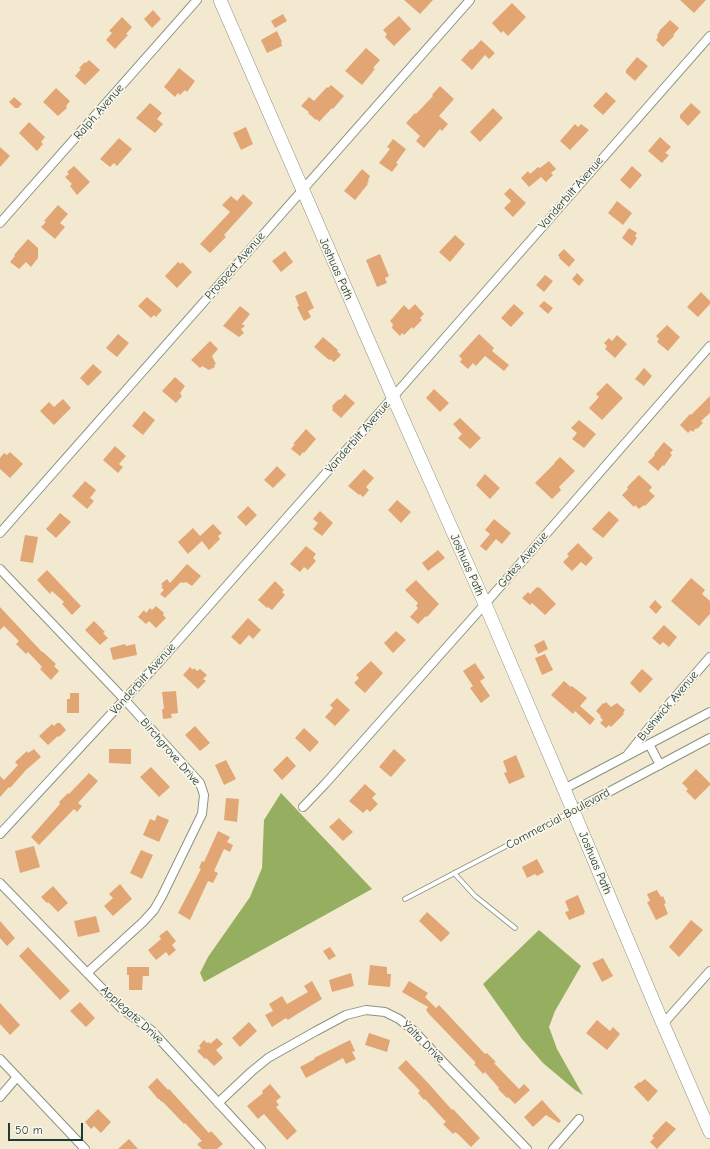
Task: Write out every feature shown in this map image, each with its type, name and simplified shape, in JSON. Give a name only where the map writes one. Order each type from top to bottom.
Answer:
[{"type":"main road","name":"Joshuas Path","points":[[220,0],[484,604],[710,1132]]},
{"type":"street","name":"Ralph Avenue","points":[[0,223],[197,0]]},
{"type":"street","name":"Prospect Avenue","points":[[0,533],[470,0]]},
{"type":"street","name":"Vanderbilt Avenue","points":[[0,834],[124,700],[710,36]]},
{"type":"street","name":"Gates Avenue","points":[[303,807],[484,604],[710,346]]},
{"type":"street","name":"Birchgrove Drive","points":[[0,569],[200,783],[204,795],[202,814],[154,910],[143,922],[87,973]]},
{"type":"street","name":"Bushwick Avenue","points":[[626,756],[710,657]]},
{"type":"street","name":"Commercial Boulevard","points":[[564,790],[710,712]]},
{"type":"street","name":"Commercial Boulevard","points":[[573,811],[710,738]]},
{"type":"street","points":[[649,744],[660,765]]},
{"type":"street","name":"Applegate Drive","points":[[0,883],[121,1008],[151,1030],[261,1149]]},
{"type":"street","points":[[663,1024],[710,970]]},
{"type":"street","name":"Yalta Drive","points":[[218,1103],[268,1058],[316,1031],[346,1015],[366,1010],[385,1012],[399,1019],[414,1030],[527,1149]]},
{"type":"street","points":[[0,1059],[85,1149]]},
{"type":"street","points":[[0,1097],[17,1077]]},
{"type":"street","points":[[553,1149],[579,1119]]},
{"type":"lane","name":"Commercial Boulevard","points":[[405,899],[573,811]]},
{"type":"lane","points":[[454,873],[475,896],[515,928]]},
{"type":"green space","points":[[281,793],[372,889],[204,982],[200,973],[208,957],[250,897],[262,868],[264,820]]},
{"type":"green space","points":[[539,930],[581,966],[555,1011],[549,1027],[557,1049],[583,1095],[543,1063],[522,1039],[483,984]]},
{"type":"building","points":[[404,0],[433,0],[420,14]]},
{"type":"building","points":[[680,0],[706,0],[694,13]]},
{"type":"building","points":[[512,3],[526,17],[508,36],[503,31],[501,33],[492,23]]},
{"type":"building","points":[[153,10],[161,19],[152,28],[144,19]]},
{"type":"building","points":[[283,14],[287,21],[275,28],[271,21]]},
{"type":"building","points":[[399,16],[411,29],[394,46],[385,37],[387,34],[383,30]]},
{"type":"building","points":[[122,17],[132,27],[126,34],[128,35],[115,49],[106,40],[112,33],[109,31]]},
{"type":"building","points":[[670,20],[679,28],[673,35],[674,36],[663,47],[656,40],[658,37],[657,35]]},
{"type":"building","points":[[277,31],[282,42],[282,46],[267,53],[261,40]]},
{"type":"building","points":[[481,40],[495,53],[489,59],[485,55],[472,70],[461,60]]},
{"type":"building","points":[[366,48],[380,60],[373,68],[375,69],[362,85],[345,71]]},
{"type":"building","points":[[637,57],[648,66],[635,81],[626,73],[626,70]]},
{"type":"building","points":[[89,60],[100,70],[85,85],[75,76],[81,69],[79,68]]},
{"type":"building","points":[[179,68],[195,81],[187,92],[185,90],[180,95],[178,93],[175,97],[164,87]]},
{"type":"building","points":[[331,85],[344,96],[319,122],[301,106],[309,97],[314,101],[327,87],[328,88]]},
{"type":"building","points":[[440,86],[454,99],[439,116],[448,124],[442,131],[440,129],[424,148],[416,141],[420,136],[406,123],[433,96],[432,95]]},
{"type":"building","points":[[56,88],[70,101],[66,106],[67,108],[58,116],[43,102]]},
{"type":"building","points":[[606,92],[616,101],[603,115],[593,106]]},
{"type":"building","points":[[14,97],[22,104],[18,108],[15,108],[9,102]]},
{"type":"building","points":[[150,103],[162,113],[157,119],[163,124],[155,133],[136,118]]},
{"type":"building","points":[[691,103],[701,112],[688,126],[680,118],[680,115]]},
{"type":"building","points":[[493,108],[503,118],[480,142],[470,132]]},
{"type":"building","points":[[29,122],[45,137],[41,142],[43,144],[37,151],[19,133]]},
{"type":"building","points":[[575,124],[578,127],[581,124],[589,130],[570,150],[560,141]]},
{"type":"building","points":[[246,127],[253,144],[241,150],[233,133]]},
{"type":"building","points":[[660,137],[671,147],[665,153],[669,155],[662,163],[648,151]]},
{"type":"building","points":[[119,138],[132,149],[117,166],[114,163],[110,167],[100,159]]},
{"type":"building","points":[[393,139],[406,149],[396,163],[398,164],[392,172],[379,163],[390,149],[387,147]]},
{"type":"building","points":[[0,147],[10,156],[0,167]]},
{"type":"building","points":[[549,161],[556,169],[551,173],[553,175],[546,182],[541,177],[529,187],[521,178],[528,171],[530,174],[538,167],[540,168]]},
{"type":"building","points":[[74,166],[90,182],[77,195],[70,186],[72,184],[65,177],[69,174],[67,172]]},
{"type":"building","points":[[632,166],[642,175],[630,189],[620,180]]},
{"type":"building","points":[[362,169],[370,176],[369,181],[355,200],[344,191]]},
{"type":"building","points":[[510,188],[526,203],[513,217],[504,208],[511,201],[504,194]]},
{"type":"building","points":[[243,194],[253,203],[224,235],[226,237],[210,253],[200,244],[230,212],[222,205],[231,196],[237,201]]},
{"type":"building","points":[[617,201],[632,213],[623,225],[608,213]]},
{"type":"building","points":[[58,205],[68,214],[60,223],[65,227],[55,239],[41,227],[46,222],[44,221]]},
{"type":"building","points":[[629,228],[637,233],[635,236],[637,238],[632,246],[622,238]]},
{"type":"building","points":[[455,235],[465,244],[450,262],[439,252]]},
{"type":"building","points":[[28,239],[38,248],[38,258],[31,267],[26,262],[19,269],[10,262]]},
{"type":"building","points":[[564,249],[575,260],[569,267],[559,258],[558,255]]},
{"type":"building","points":[[285,251],[293,262],[281,272],[272,261]]},
{"type":"building","points":[[380,254],[389,276],[385,278],[387,283],[377,287],[366,260]]},
{"type":"building","points":[[178,262],[181,264],[182,262],[192,272],[177,288],[165,276]]},
{"type":"building","points":[[577,273],[584,280],[579,286],[572,279]]},
{"type":"building","points":[[545,275],[553,281],[544,292],[536,285]]},
{"type":"building","points":[[306,291],[314,308],[308,311],[311,317],[304,321],[297,307],[299,306],[295,296]]},
{"type":"building","points":[[701,292],[710,301],[710,304],[698,317],[687,307]]},
{"type":"building","points":[[147,297],[162,310],[156,317],[154,315],[151,318],[138,306]]},
{"type":"building","points":[[544,301],[553,308],[548,314],[539,306]]},
{"type":"building","points":[[415,304],[424,314],[420,318],[422,320],[413,329],[412,327],[404,335],[402,333],[400,336],[392,328],[393,324],[390,321],[404,305],[409,310]]},
{"type":"building","points":[[514,304],[524,313],[511,327],[501,318]]},
{"type":"building","points":[[240,306],[250,314],[242,324],[245,326],[241,329],[244,333],[239,337],[223,326]]},
{"type":"building","points":[[667,325],[680,337],[668,351],[657,342],[659,339],[656,336]]},
{"type":"building","points":[[118,334],[129,343],[117,357],[106,348]]},
{"type":"building","points":[[479,334],[494,348],[492,351],[509,365],[504,371],[485,356],[476,366],[473,363],[468,369],[460,362],[462,359],[459,356]]},
{"type":"building","points":[[617,335],[627,344],[615,358],[605,349],[607,346],[604,343],[609,338],[612,341]]},
{"type":"building","points":[[323,337],[338,350],[337,351],[341,355],[334,362],[330,359],[329,360],[314,347]]},
{"type":"building","points":[[210,341],[218,349],[212,356],[216,364],[214,365],[215,367],[209,370],[202,366],[200,368],[191,360]]},
{"type":"building","points":[[93,364],[102,372],[88,386],[80,378]]},
{"type":"building","points":[[644,368],[652,376],[644,386],[635,379]]},
{"type":"building","points":[[175,377],[185,386],[180,393],[182,396],[176,403],[162,391]]},
{"type":"building","points":[[607,383],[623,398],[602,420],[589,408],[599,397],[596,394]]},
{"type":"building","points":[[434,389],[449,403],[440,412],[426,398]]},
{"type":"building","points":[[345,394],[355,403],[341,418],[332,410],[332,406]]},
{"type":"building","points":[[710,396],[710,413],[701,421],[703,423],[697,429],[696,428],[693,432],[691,430],[688,433],[680,425]]},
{"type":"building","points":[[63,399],[71,408],[54,425],[40,411],[49,402],[54,407]]},
{"type":"building","points":[[144,411],[155,420],[143,435],[132,426]]},
{"type":"building","points":[[460,418],[481,438],[470,449],[458,438],[462,434],[453,424]]},
{"type":"building","points":[[579,420],[596,434],[584,448],[572,439],[577,433],[571,428]]},
{"type":"building","points":[[306,429],[316,439],[300,456],[291,449],[295,444],[293,444]]},
{"type":"building","points":[[664,442],[673,450],[670,453],[672,455],[664,466],[663,465],[658,471],[648,462]]},
{"type":"building","points":[[115,446],[126,456],[119,464],[123,467],[118,473],[103,460]]},
{"type":"building","points":[[10,452],[23,464],[10,478],[0,469],[0,458],[4,453],[7,455]]},
{"type":"building","points":[[560,457],[575,471],[559,487],[561,490],[552,499],[535,483]]},
{"type":"building","points":[[277,466],[286,475],[273,488],[264,480]]},
{"type":"building","points":[[364,469],[374,478],[366,487],[369,490],[363,497],[348,486]]},
{"type":"building","points":[[485,474],[500,488],[490,499],[476,485]]},
{"type":"building","points":[[639,475],[652,487],[649,491],[655,496],[645,506],[644,505],[639,509],[635,505],[634,507],[622,495],[628,489],[627,487]]},
{"type":"building","points":[[85,481],[96,490],[90,498],[94,501],[87,509],[72,496]]},
{"type":"building","points":[[397,500],[411,512],[401,523],[388,510]]},
{"type":"building","points":[[248,506],[257,515],[246,526],[237,517]]},
{"type":"building","points":[[320,511],[333,523],[322,536],[313,529],[318,523],[313,519]]},
{"type":"building","points":[[609,511],[619,520],[603,538],[592,529]]},
{"type":"building","points":[[60,513],[71,522],[56,538],[46,529]]},
{"type":"building","points":[[494,519],[511,533],[502,544],[496,539],[486,551],[480,546],[490,534],[485,530]]},
{"type":"building","points":[[213,524],[222,533],[218,536],[220,539],[209,550],[202,541],[188,554],[178,542],[193,528],[200,536]]},
{"type":"building","points":[[25,535],[38,537],[33,563],[20,561]]},
{"type":"building","points":[[578,543],[593,558],[586,566],[581,562],[572,571],[563,562],[569,556],[567,554]]},
{"type":"building","points":[[306,546],[316,554],[313,558],[316,561],[308,570],[304,567],[300,572],[290,564]]},
{"type":"building","points":[[438,550],[445,558],[428,571],[422,563]]},
{"type":"building","points":[[187,564],[201,576],[192,586],[186,582],[181,582],[165,598],[160,594],[164,590],[161,587],[163,586],[161,584],[167,579],[170,583]]},
{"type":"building","points":[[47,570],[81,606],[72,615],[62,604],[64,602],[52,591],[50,594],[37,580]]},
{"type":"building","points":[[691,578],[705,590],[702,594],[710,601],[710,614],[699,626],[671,601]]},
{"type":"building","points":[[416,580],[439,604],[418,624],[410,617],[418,608],[416,606],[418,603],[405,590]]},
{"type":"building","points":[[275,581],[284,590],[282,592],[285,595],[272,610],[268,607],[267,608],[258,600]]},
{"type":"building","points":[[537,587],[539,587],[556,604],[545,615],[532,603],[530,605],[522,598],[528,592],[530,594]]},
{"type":"building","points":[[655,600],[662,607],[656,614],[649,607]]},
{"type":"building","points":[[156,606],[164,613],[163,615],[166,618],[156,628],[149,621],[146,624],[138,617],[144,610],[146,613],[150,608],[152,610]]},
{"type":"building","points":[[0,607],[42,652],[56,664],[54,666],[59,671],[51,680],[40,669],[42,667],[28,652],[26,654],[16,644],[19,641],[4,626],[0,630]]},
{"type":"building","points":[[248,618],[261,630],[253,639],[249,635],[240,645],[231,637]]},
{"type":"building","points":[[94,621],[105,632],[103,633],[108,638],[100,645],[85,630]]},
{"type":"building","points":[[664,625],[677,637],[669,647],[663,642],[660,645],[652,638]]},
{"type":"building","points":[[396,631],[406,640],[393,653],[384,643]]},
{"type":"building","points":[[544,640],[548,649],[538,654],[534,645]]},
{"type":"building","points":[[125,644],[126,646],[135,644],[137,655],[113,660],[110,648]]},
{"type":"building","points":[[545,654],[553,670],[542,675],[535,658]]},
{"type":"building","points":[[371,661],[383,673],[365,693],[354,683],[359,678],[356,675]]},
{"type":"building","points":[[475,663],[485,678],[480,681],[490,696],[481,703],[470,688],[473,686],[463,671]]},
{"type":"building","points":[[190,667],[197,671],[200,669],[207,675],[203,679],[206,681],[198,689],[183,675]]},
{"type":"building","points":[[642,669],[653,679],[640,693],[630,683]]},
{"type":"building","points":[[564,681],[587,698],[580,706],[595,719],[590,725],[575,711],[573,714],[551,695]]},
{"type":"building","points":[[176,691],[178,713],[171,714],[172,718],[163,719],[162,709],[164,709],[162,692]]},
{"type":"building","points":[[70,693],[79,693],[79,713],[67,713],[67,699],[70,699]]},
{"type":"building","points":[[337,698],[350,710],[335,726],[325,717],[333,708],[330,705]]},
{"type":"building","points":[[606,702],[611,707],[617,703],[625,710],[623,713],[624,714],[611,727],[609,725],[606,728],[600,723],[603,720],[596,711],[603,703],[604,704]]},
{"type":"building","points":[[57,723],[60,723],[66,730],[48,745],[39,736],[52,724],[54,726]]},
{"type":"building","points":[[195,726],[210,743],[200,751],[185,735]]},
{"type":"building","points":[[304,728],[319,742],[310,752],[295,738]]},
{"type":"building","points":[[34,749],[41,757],[0,797],[0,776],[4,780],[18,765],[15,762],[27,751],[28,753]]},
{"type":"building","points":[[109,749],[131,749],[131,764],[109,763]]},
{"type":"building","points":[[394,749],[406,760],[391,777],[379,767]]},
{"type":"building","points":[[516,755],[525,777],[509,784],[504,773],[507,772],[503,761]]},
{"type":"building","points":[[287,756],[296,766],[282,780],[273,770]]},
{"type":"building","points":[[226,760],[236,779],[224,785],[215,765]]},
{"type":"building","points":[[151,767],[170,787],[159,797],[140,777]]},
{"type":"building","points":[[696,769],[710,783],[710,785],[695,800],[686,791],[688,789],[682,783]]},
{"type":"building","points":[[89,773],[98,781],[78,803],[82,806],[77,812],[74,809],[39,845],[31,837],[60,804],[59,802]]},
{"type":"building","points":[[365,784],[376,794],[372,798],[378,804],[370,812],[367,809],[363,813],[349,801]]},
{"type":"building","points":[[226,798],[239,799],[237,822],[224,820]]},
{"type":"building","points":[[157,815],[169,820],[159,842],[143,835],[150,819],[155,821]]},
{"type":"building","points":[[339,818],[353,832],[343,841],[329,827]]},
{"type":"building","points":[[218,831],[230,837],[227,842],[233,845],[230,852],[224,849],[214,871],[218,873],[213,883],[208,881],[190,920],[178,913],[201,869],[199,868],[202,861],[204,862]]},
{"type":"building","points":[[34,846],[40,867],[20,873],[15,851]]},
{"type":"building","points":[[141,850],[153,855],[142,879],[130,873]]},
{"type":"building","points":[[537,859],[544,872],[537,876],[535,874],[527,878],[522,867]]},
{"type":"building","points":[[120,884],[132,899],[113,916],[104,906],[113,898],[109,894]]},
{"type":"building","points":[[53,886],[68,903],[58,912],[41,897]]},
{"type":"building","points":[[657,890],[661,897],[663,896],[668,914],[656,920],[647,902],[650,901],[647,894]]},
{"type":"building","points":[[578,895],[585,912],[584,914],[569,920],[565,912],[569,911],[565,901]]},
{"type":"building","points":[[427,912],[450,933],[441,942],[419,921]]},
{"type":"building","points":[[96,916],[100,932],[78,937],[74,921]]},
{"type":"building","points":[[691,920],[703,930],[679,957],[669,947]]},
{"type":"building","points":[[0,921],[15,938],[7,946],[0,938]]},
{"type":"building","points":[[167,930],[176,941],[172,945],[176,950],[169,956],[166,952],[156,960],[148,950],[161,939],[159,936]]},
{"type":"building","points":[[28,947],[70,991],[60,1000],[19,956]]},
{"type":"building","points":[[330,947],[336,956],[329,960],[323,951]]},
{"type":"building","points":[[603,958],[613,976],[602,982],[592,963]]},
{"type":"building","points":[[370,965],[387,967],[387,974],[391,974],[390,987],[368,985]]},
{"type":"building","points":[[127,967],[149,967],[149,976],[143,976],[142,990],[129,990],[129,975],[127,975]]},
{"type":"building","points":[[351,973],[354,986],[332,992],[329,980]]},
{"type":"building","points":[[312,981],[322,999],[288,1020],[286,1018],[272,1027],[265,1015],[273,1011],[269,1004],[282,996],[287,1004],[308,992],[304,986]]},
{"type":"building","points":[[409,981],[428,993],[425,997],[436,1008],[439,1005],[485,1054],[487,1053],[496,1062],[494,1063],[519,1089],[524,1084],[530,1090],[515,1104],[508,1097],[507,1098],[485,1072],[483,1074],[474,1064],[476,1063],[429,1014],[426,1010],[428,1007],[402,992]]},
{"type":"building","points":[[80,1002],[95,1018],[86,1027],[70,1011]]},
{"type":"building","points":[[0,1003],[20,1025],[10,1035],[0,1024]]},
{"type":"building","points":[[597,1020],[610,1031],[613,1027],[620,1034],[607,1050],[586,1033]]},
{"type":"building","points":[[249,1022],[257,1031],[240,1047],[232,1038]]},
{"type":"building","points":[[369,1033],[390,1040],[387,1052],[365,1045]]},
{"type":"building","points":[[217,1038],[223,1044],[216,1050],[223,1058],[214,1066],[197,1051],[201,1048],[199,1046],[204,1040],[210,1044]]},
{"type":"building","points":[[350,1040],[355,1051],[352,1052],[356,1059],[346,1064],[343,1058],[306,1078],[300,1067],[315,1059],[314,1058]]},
{"type":"building","points":[[406,1060],[480,1138],[471,1147],[459,1135],[455,1132],[453,1134],[443,1124],[446,1122],[425,1099],[424,1100],[418,1093],[420,1091],[398,1068]]},
{"type":"building","points":[[157,1078],[209,1133],[211,1131],[223,1144],[217,1149],[202,1149],[197,1144],[202,1141],[163,1102],[158,1099],[148,1087]]},
{"type":"building","points":[[645,1079],[658,1091],[648,1102],[634,1087]]},
{"type":"building","points":[[270,1084],[281,1097],[276,1101],[279,1105],[276,1107],[297,1131],[287,1140],[264,1114],[258,1119],[247,1106],[263,1093],[262,1091]]},
{"type":"building","points":[[542,1100],[561,1121],[559,1123],[546,1115],[533,1127],[524,1117]]},
{"type":"building","points":[[98,1109],[111,1122],[101,1133],[94,1126],[91,1129],[85,1122]]},
{"type":"building","points":[[666,1121],[676,1129],[657,1149],[650,1142],[654,1138],[652,1136]]},
{"type":"building","points":[[129,1139],[138,1149],[118,1149]]}]
